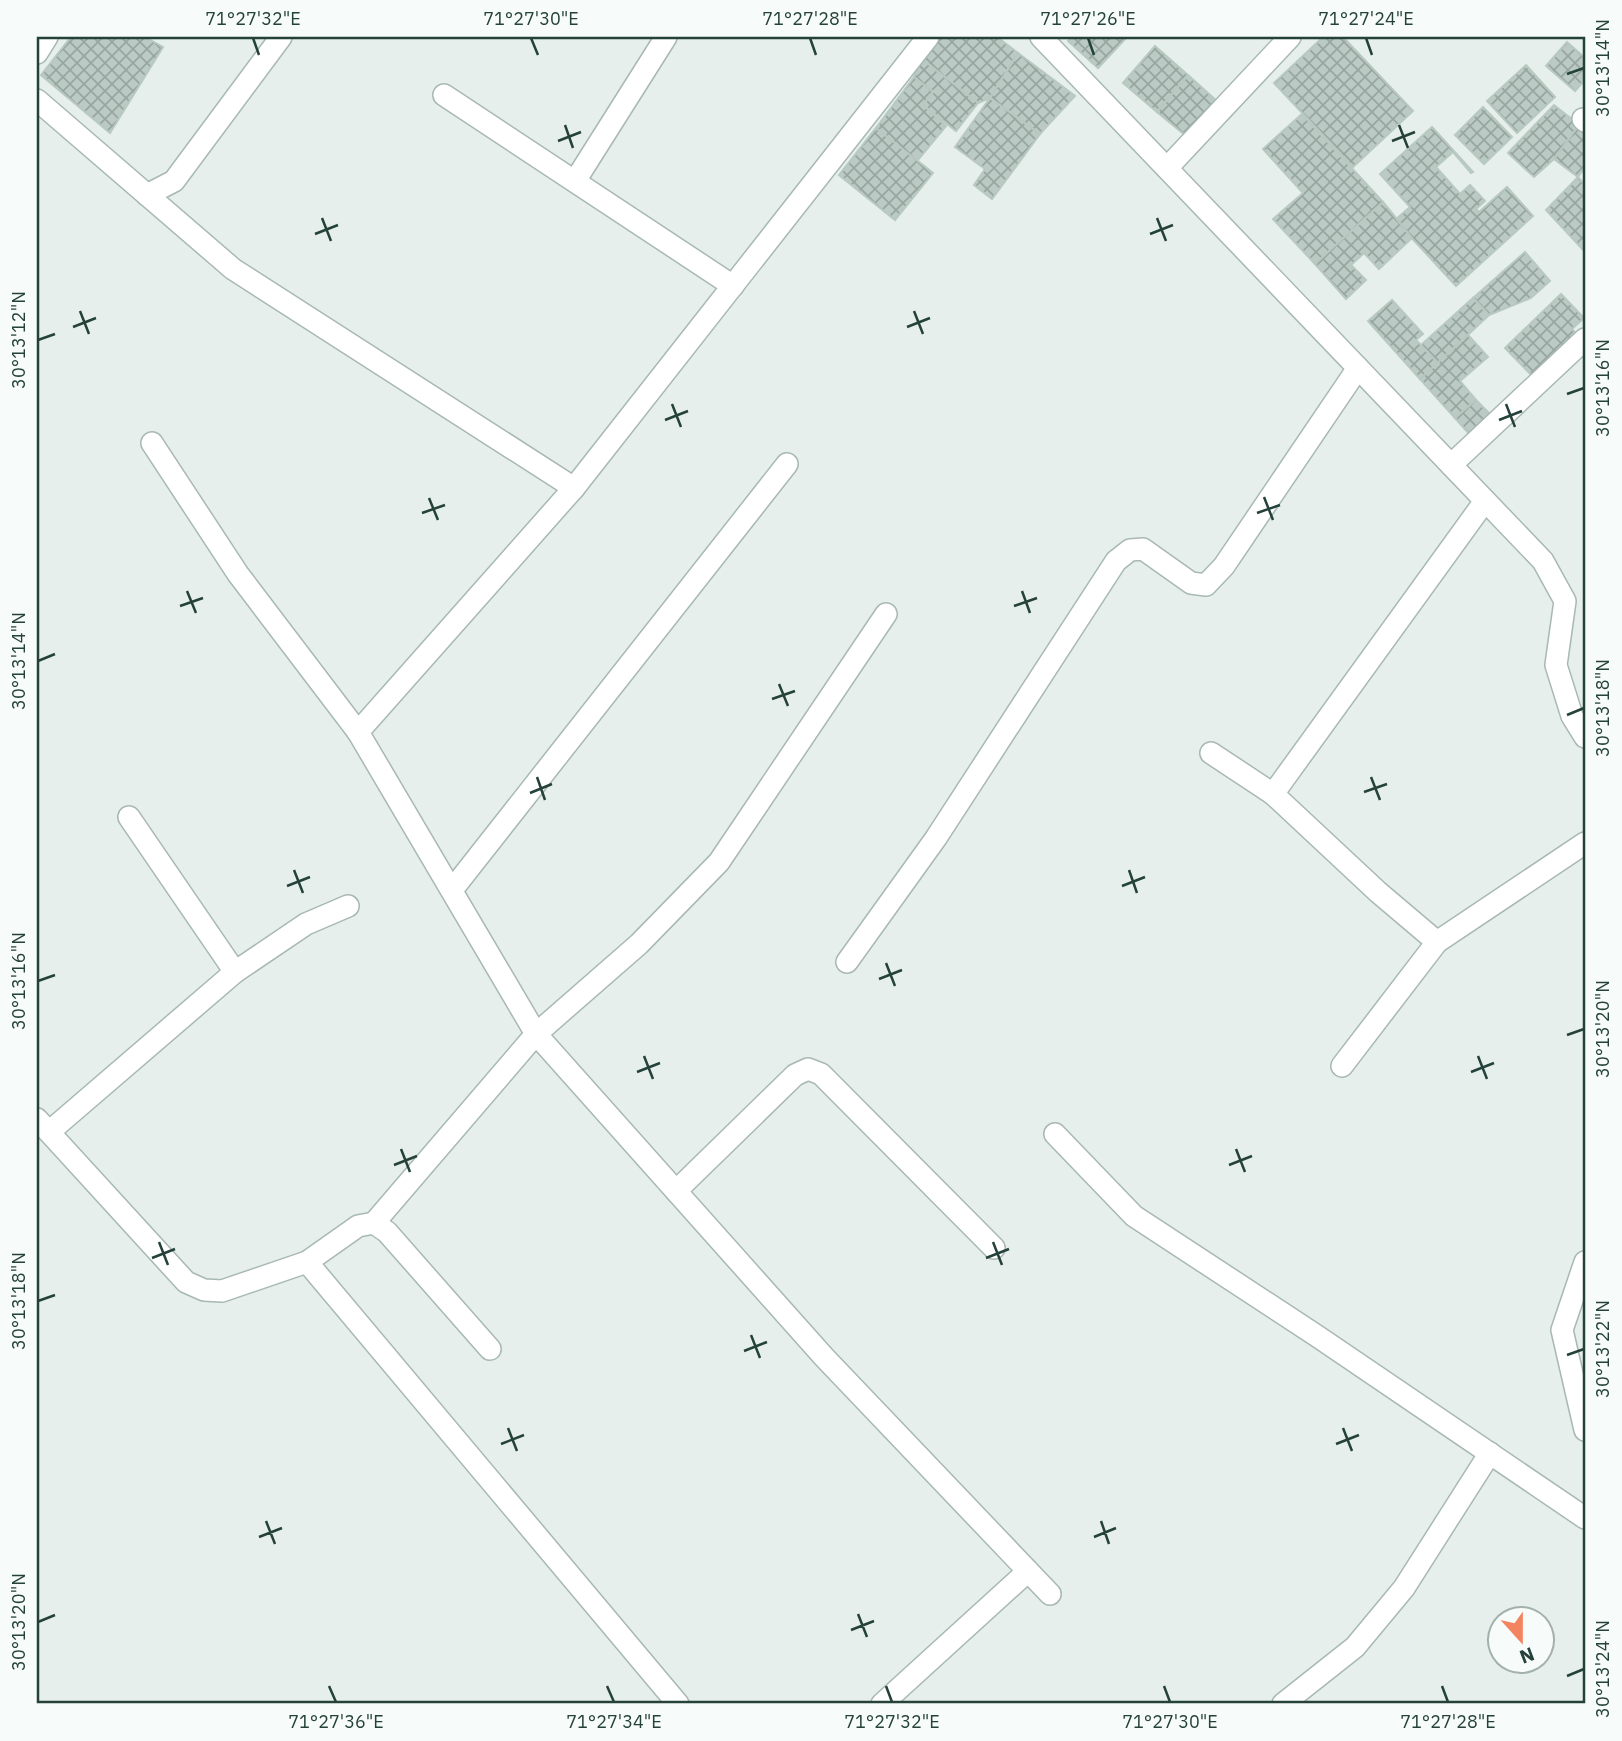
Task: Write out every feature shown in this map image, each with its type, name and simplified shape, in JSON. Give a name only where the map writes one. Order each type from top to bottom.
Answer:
[{"type":"street","points":[[37,53],[47,37]]},
{"type":"street","points":[[147,195],[174,181],[281,37]]},
{"type":"street","points":[[575,181],[666,37]]},
{"type":"street","points":[[358,732],[574,488],[928,37]]},
{"type":"street","points":[[1041,37],[1543,561],[1565,601],[1556,666],[1572,716],[1585,737]]},
{"type":"street","points":[[1167,168],[1290,37]]},
{"type":"street","points":[[444,95],[733,286]]},
{"type":"street","points":[[37,100],[233,269],[574,488]]},
{"type":"street","points":[[1451,465],[1585,339]]},
{"type":"street","points":[[847,962],[936,838],[1116,561],[1130,550],[1143,549],[1191,583],[1206,585],[1224,566],[1358,368]]},
{"type":"street","points":[[152,443],[238,573],[358,732],[536,1034],[824,1357],[1050,1594]]},
{"type":"street","points":[[452,890],[787,464]]},
{"type":"street","points":[[1273,794],[1485,501]]},
{"type":"street","points":[[348,906],[306,924],[235,972],[43,1125],[186,1282],[204,1290],[222,1290],[307,1262],[358,1226],[374,1223],[536,1034],[639,944],[719,862],[886,614]]},
{"type":"street","points":[[1211,753],[1273,794],[1378,892],[1437,942]]},
{"type":"street","points":[[129,817],[235,972]]},
{"type":"street","points":[[1342,1066],[1437,942],[1585,843]]},
{"type":"street","points":[[676,1191],[795,1075],[808,1069],[821,1074],[994,1248]]},
{"type":"street","points":[[1055,1134],[1134,1216],[1585,1518]]},
{"type":"street","points":[[374,1223],[387,1232],[490,1349]]},
{"type":"street","points":[[307,1262],[678,1704]]},
{"type":"street","points":[[1585,1262],[1562,1330],[1585,1430]]},
{"type":"street","points":[[1283,1704],[1354,1647],[1404,1588],[1490,1453]]},
{"type":"street","points":[[882,1704],[1028,1571]]},
{"type":"building","points":[[71,37],[145,37],[163,47],[110,133],[41,75]]},
{"type":"building","points":[[939,37],[997,37],[1018,53],[990,98],[978,103],[922,59]]},
{"type":"building","points":[[1072,37],[1127,37],[1098,68],[1068,41]]},
{"type":"building","points":[[1323,37],[1343,37],[1413,111],[1353,167],[1274,83]]},
{"type":"building","points":[[1567,42],[1585,58],[1585,85],[1582,83],[1575,91],[1546,66]]},
{"type":"building","points":[[1155,46],[1188,75],[1157,112],[1123,83]]},
{"type":"building","points":[[1018,53],[1075,96],[1040,134],[990,98]]},
{"type":"building","points":[[922,59],[978,103],[956,131],[923,105],[933,92],[914,77]]},
{"type":"building","points":[[1526,65],[1555,97],[1517,133],[1487,101]]},
{"type":"building","points":[[1188,75],[1218,102],[1186,136],[1157,112]]},
{"type":"building","points":[[914,77],[933,92],[923,105],[946,126],[917,161],[876,128]]},
{"type":"building","points":[[990,98],[1040,134],[992,199],[974,185],[985,169],[955,147]]},
{"type":"building","points":[[1554,105],[1579,125],[1554,159],[1534,177],[1508,153]]},
{"type":"building","points":[[1483,107],[1512,137],[1484,164],[1455,135]]},
{"type":"building","points":[[1302,114],[1383,202],[1315,264],[1273,219],[1303,193],[1263,149]]},
{"type":"building","points":[[1579,125],[1585,130],[1585,167],[1578,177],[1554,159]]},
{"type":"building","points":[[1432,127],[1473,172],[1471,173],[1453,152],[1436,167],[1460,194],[1470,185],[1485,201],[1476,209],[1479,212],[1507,187],[1533,216],[1456,286],[1395,220],[1410,207],[1380,174]]},
{"type":"building","points":[[876,128],[933,173],[895,220],[839,175]]},
{"type":"building","points":[[1578,177],[1585,185],[1585,252],[1546,210]]},
{"type":"building","points":[[1383,202],[1412,238],[1379,269],[1364,253],[1351,265],[1366,280],[1346,299],[1315,264]]},
{"type":"building","points":[[1525,252],[1550,281],[1531,298],[1489,315],[1473,298]]},
{"type":"building","points":[[1561,294],[1584,318],[1572,329],[1583,341],[1539,383],[1505,348]]},
{"type":"building","points":[[1473,298],[1489,315],[1438,363],[1421,345]]},
{"type":"building","points":[[1392,300],[1423,334],[1416,340],[1438,363],[1420,379],[1368,321]]},
{"type":"building","points":[[1468,335],[1488,357],[1460,381],[1476,400],[1455,418],[1420,379]]},
{"type":"building","points":[[1476,400],[1494,418],[1472,437],[1455,418]]}]
